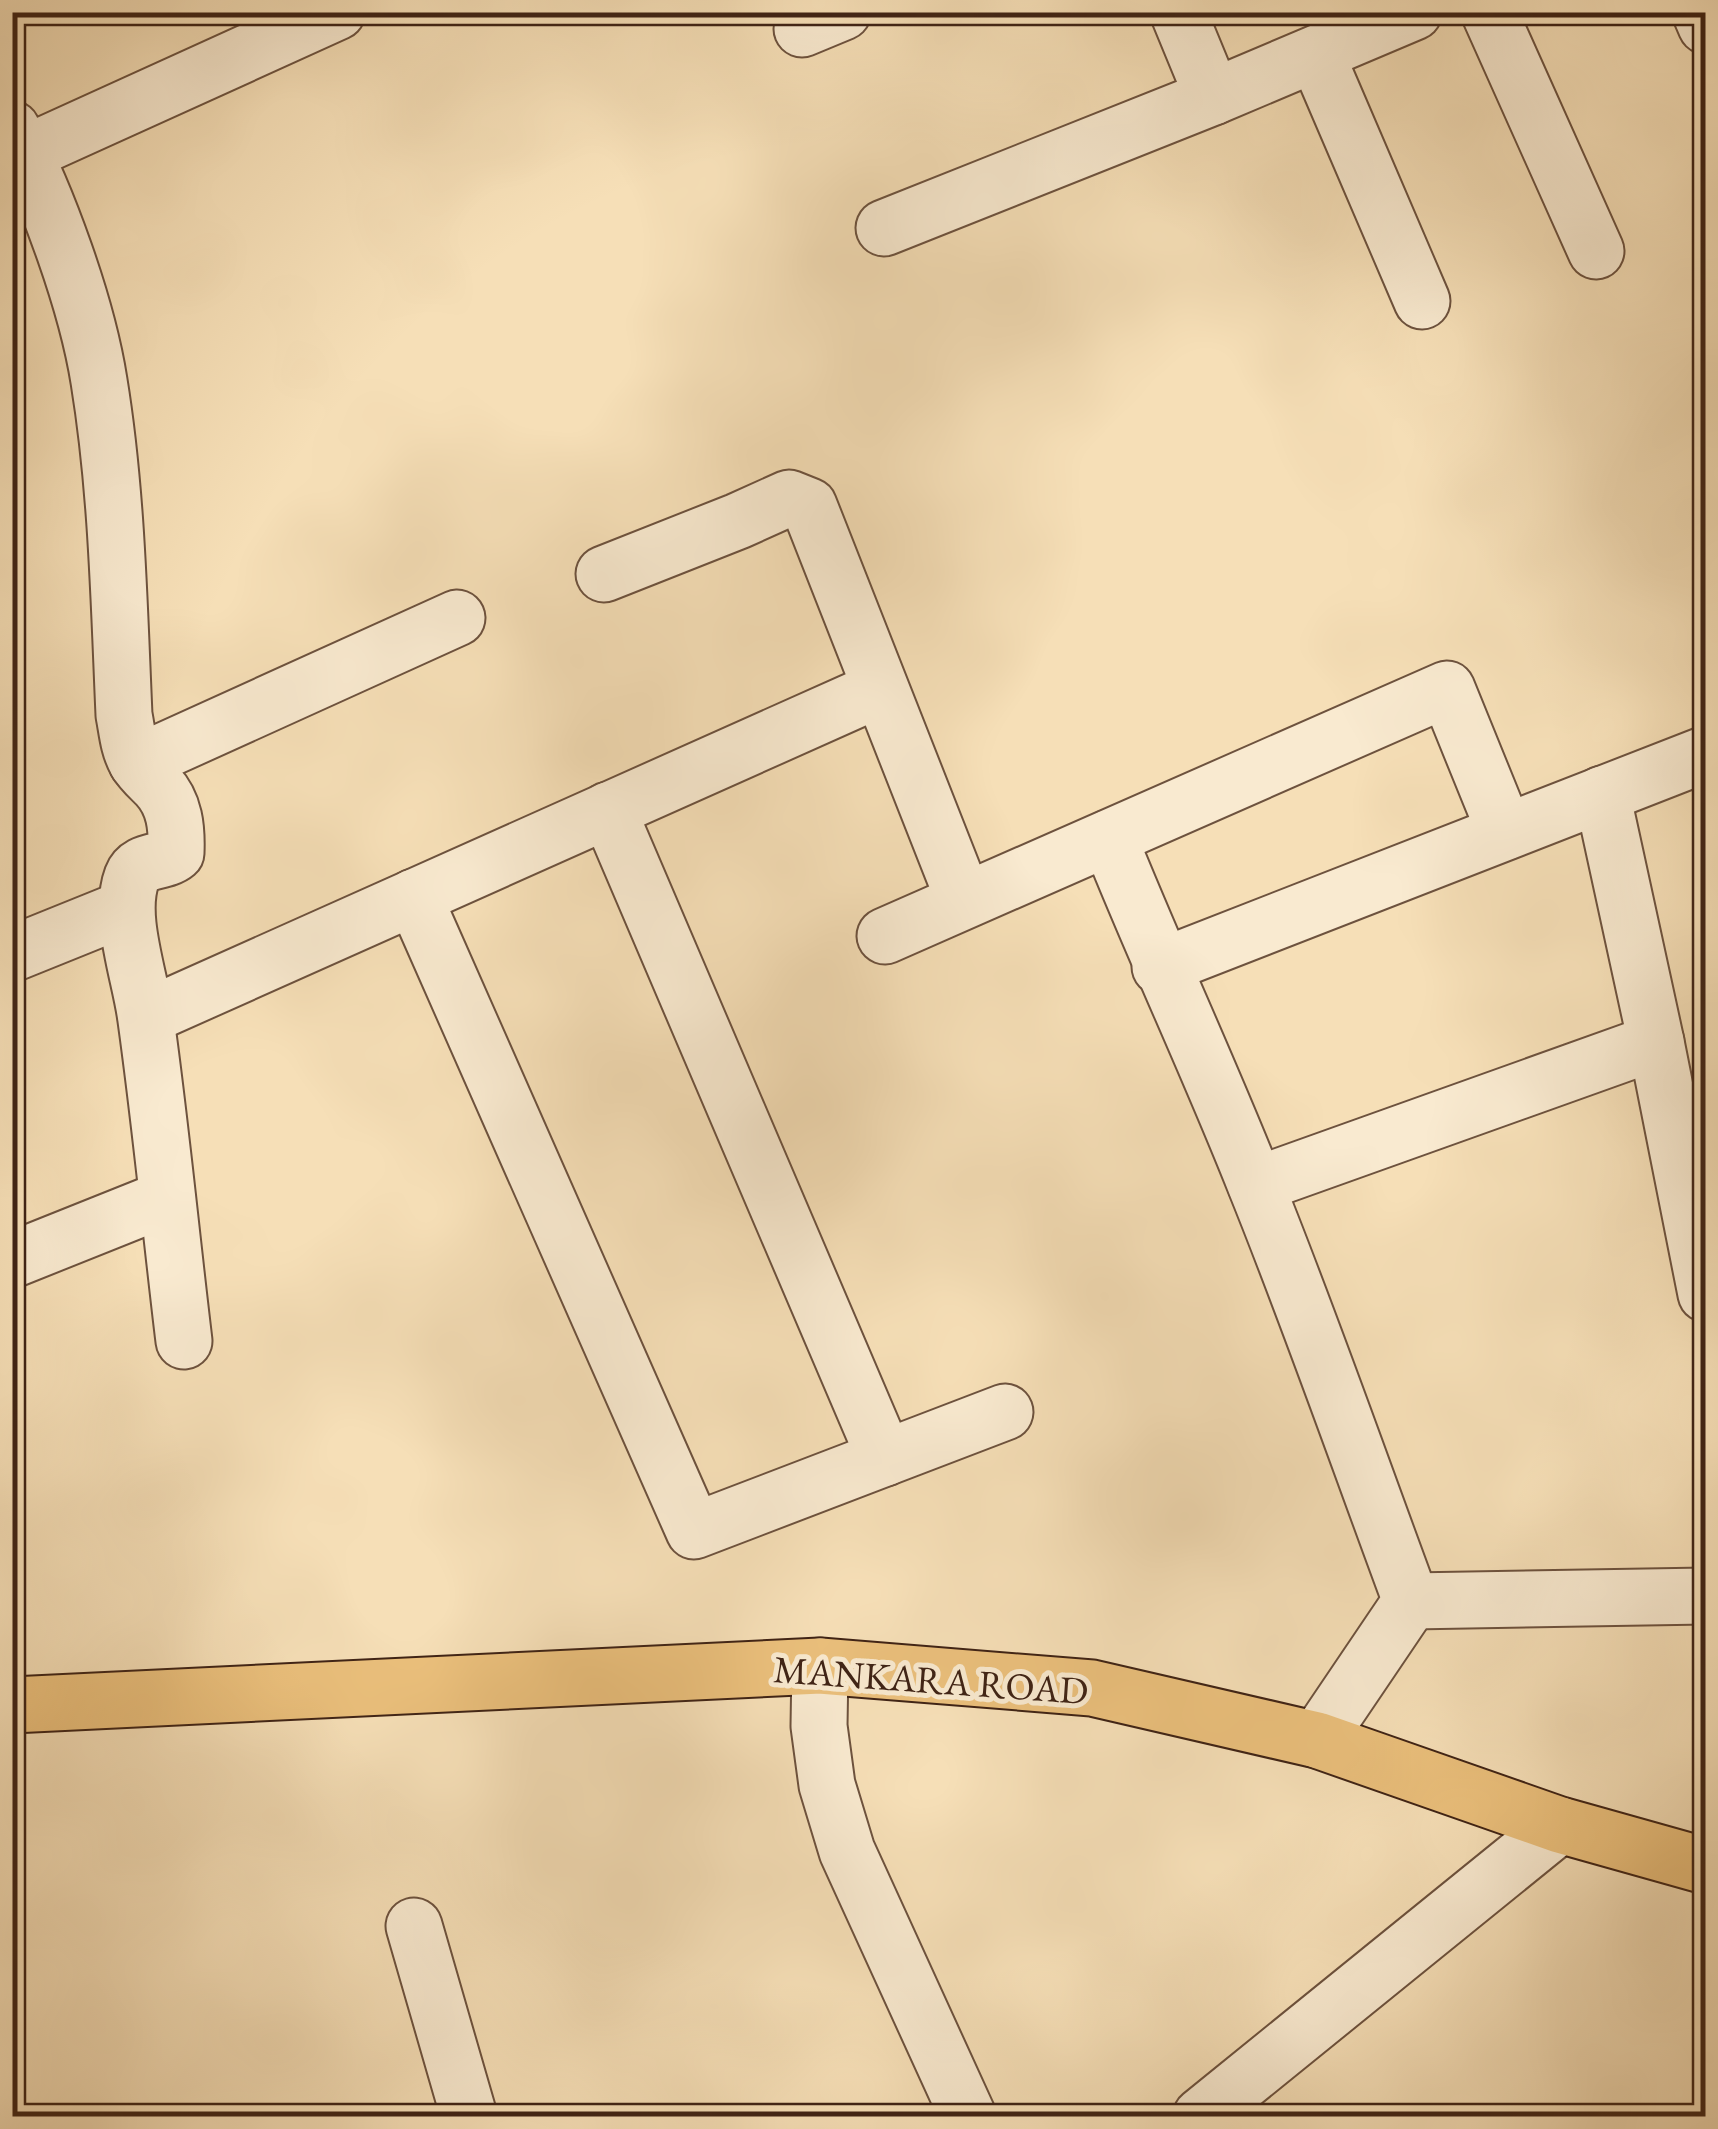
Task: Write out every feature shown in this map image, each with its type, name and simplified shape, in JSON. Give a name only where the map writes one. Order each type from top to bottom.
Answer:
[{"type":"main road","name":"MANKARA ROAD","points":[[12,1704],[820,1666],[1092,1688],[1317,1740],[1560,1825],[1706,1866]]},
{"type":"street","points":[[184,1340],[146,1017],[126,908],[132,874],[144,864],[168,860],[176,852],[174,812],[162,791],[137,763],[124,715],[115,507],[99,377],[53,224],[18,142],[337,12]]},
{"type":"street","points":[[1178,12],[1213,97]]},
{"type":"street","points":[[884,228],[1414,12]]},
{"type":"street","points":[[1489,12],[1596,251]]},
{"type":"street","points":[[1700,12],[1706,26]]},
{"type":"street","points":[[1316,54],[1422,301]]},
{"type":"street","points":[[604,574],[789,498],[809,506],[964,900]]},
{"type":"street","points":[[137,763],[458,618]]},
{"type":"street","points":[[146,1017],[880,689]]},
{"type":"street","points":[[884,936],[1447,689],[1505,832]]},
{"type":"street","points":[[1160,966],[1706,754]]},
{"type":"street","points":[[1602,794],[1706,1294]]},
{"type":"street","points":[[608,810],[885,1458]]},
{"type":"street","points":[[1109,838],[1256,1185],[1411,1601]]},
{"type":"street","points":[[414,897],[694,1532],[1004,1412]]},
{"type":"street","points":[[15,945],[126,908]]},
{"type":"street","points":[[1256,1185],[1656,1042]]},
{"type":"street","points":[[12,1260],[167,1198]]},
{"type":"street","points":[[1411,1601],[1706,1596]]},
{"type":"street","points":[[1317,1740],[1411,1601]]},
{"type":"street","points":[[820,1666],[820,1726],[827,1785],[847,1851],[968,2116]]},
{"type":"street","points":[[1201,2116],[1560,1825]]},
{"type":"street","points":[[414,1926],[469,2116]]}]
